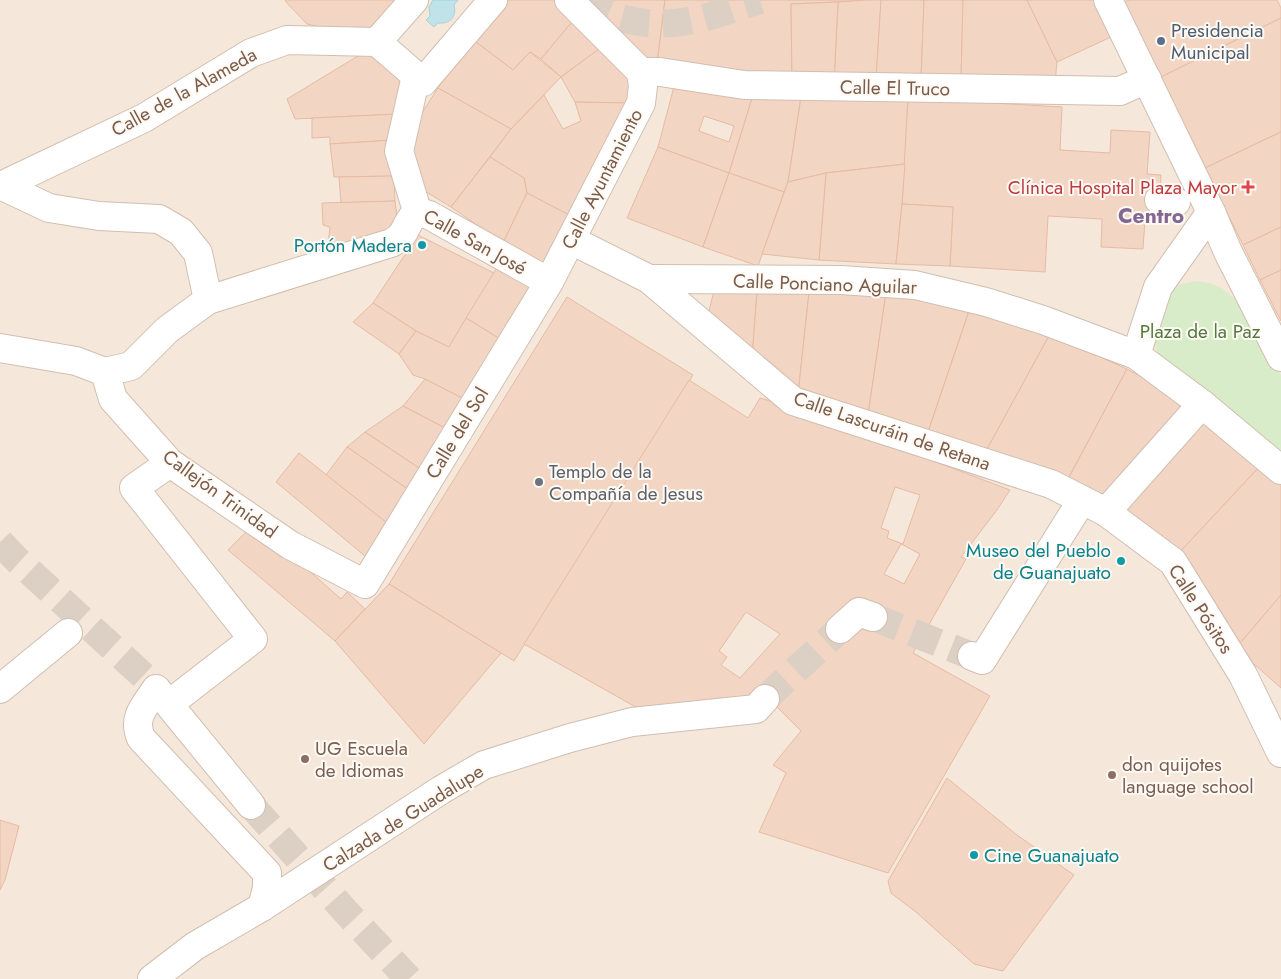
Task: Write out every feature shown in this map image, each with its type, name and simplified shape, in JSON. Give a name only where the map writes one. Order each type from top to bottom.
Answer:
[{"type":"street","points":[[414,0],[377,42],[423,82],[493,0]]},
{"type":"street","points":[[569,0],[641,72]]},
{"type":"street","points":[[1108,0],[1211,212],[1228,252],[1281,357]]},
{"type":"street","name":"Calle de la Alameda","points":[[0,186],[144,118],[251,53],[287,40],[377,42]]},
{"type":"street","name":"Calle El Truco","points":[[641,72],[660,72],[744,85],[1091,91],[1120,91],[1147,80]]},
{"type":"street","name":"Calle Ayuntamiento","points":[[549,282],[641,104],[643,86],[641,72]]},
{"type":"street","name":"Calle San José","points":[[416,76],[399,151],[418,214],[430,215],[549,282]]},
{"type":"street","points":[[0,186],[49,208],[99,216],[159,219],[181,232],[198,253],[208,300]]},
{"type":"street","points":[[1136,356],[1158,287],[1211,212]]},
{"type":"street","points":[[0,348],[76,361],[105,372],[131,366],[167,330],[208,300],[391,243],[401,236],[413,216],[418,214]]},
{"type":"street","points":[[571,240],[649,279]]},
{"type":"street","name":"Calle Ponciano Aguilar","points":[[649,279],[841,280],[915,285],[986,302],[1035,318],[1136,356],[1202,404],[1281,470]]},
{"type":"street","name":"Calle Lascuráin de Retana","points":[[649,279],[793,401],[1051,484],[1094,506]]},
{"type":"street","name":"Calle del Sol","points":[[365,584],[549,282]]},
{"type":"street","name":"Callejón Trinidad","points":[[105,372],[113,399],[170,462],[290,545],[365,584]]},
{"type":"street","points":[[977,658],[1094,506],[1202,404]]},
{"type":"street","points":[[170,462],[134,488],[253,639],[159,692],[138,716],[137,729],[141,738],[267,873],[267,888],[262,907]]},
{"type":"street","name":"Calle Pósitos","points":[[1094,506],[1173,562],[1243,675],[1281,753]]},
{"type":"street","points":[[0,689],[68,633]]},
{"type":"street","points":[[1243,675],[1281,705]]},
{"type":"street","points":[[159,692],[251,805]]},
{"type":"street","name":"Calzada de Guadalupe","points":[[152,979],[195,946],[262,907],[441,790],[484,765],[570,738],[632,722],[756,709],[765,699]]},
{"type":"shaded area","points":[[0,0],[1281,0],[1281,979],[0,979]]},
{"type":"green space","name":"Plaza de la Paz","points":[[1194,281],[1209,283],[1223,289],[1235,299],[1281,375],[1281,456],[1169,366],[1158,354],[1152,339],[1166,294],[1179,285]]},
{"type":"water","points":[[433,0],[458,0],[454,5],[455,9],[452,19],[438,23],[434,27],[426,20],[430,16],[429,7]]},
{"type":"building","points":[[286,0],[409,0],[363,38],[307,24]]},
{"type":"building","points":[[498,0],[559,0],[576,17],[541,59],[530,52],[513,70],[472,39]]},
{"type":"building","points":[[580,0],[665,0],[657,64],[641,61]]},
{"type":"building","points":[[665,0],[863,1],[791,4],[792,80],[657,64]]},
{"type":"building","points":[[881,0],[876,80],[834,82],[838,2]]},
{"type":"building","points":[[881,0],[924,0],[921,79],[876,80]]},
{"type":"building","points":[[924,0],[963,0],[961,79],[921,79]]},
{"type":"building","points":[[963,0],[1027,0],[1057,62],[1055,82],[961,79]]},
{"type":"building","points":[[1027,0],[1094,0],[1111,37],[1057,62]]},
{"type":"building","points":[[1129,0],[1277,0],[1281,8],[1281,18],[1159,78],[1122,3]]},
{"type":"building","points":[[838,2],[834,82],[792,80],[791,4]]},
{"type":"building","points":[[576,17],[603,46],[561,77],[541,59]]},
{"type":"building","points":[[1281,18],[1281,132],[1205,168],[1159,78]]},
{"type":"building","points":[[472,39],[513,70],[530,52],[561,77],[511,129],[438,88]]},
{"type":"building","points":[[603,46],[632,78],[628,103],[575,102],[561,77]]},
{"type":"building","points":[[371,48],[406,86],[398,114],[295,119],[287,99]]},
{"type":"building","points":[[676,79],[754,92],[729,173],[658,147]],"holes":[[[704,116],[734,126],[729,142],[699,131]]]},
{"type":"building","points":[[438,88],[511,129],[451,207],[413,184],[406,145],[418,119]]},
{"type":"building","points":[[754,92],[801,97],[788,182],[784,192],[729,173]]},
{"type":"building","points":[[544,95],[563,129],[581,121],[575,102],[628,103],[571,216],[527,193],[524,178],[490,157],[511,129]]},
{"type":"building","points":[[801,97],[908,98],[905,164],[826,173],[788,182]]},
{"type":"building","points":[[908,98],[1062,107],[1060,150],[1110,153],[1111,130],[1150,132],[1147,174],[1161,175],[1158,220],[1145,220],[1143,249],[1101,247],[1102,219],[1048,216],[1045,272],[950,266],[953,207],[902,204]]},
{"type":"building","points":[[398,114],[394,140],[330,144],[330,137],[312,138],[312,118]]},
{"type":"building","name":"Clínica Hospital Plaza Mayor","points":[[1281,132],[1281,227],[1243,245],[1205,168]]},
{"type":"building","points":[[394,140],[394,176],[334,177],[330,144]]},
{"type":"building","points":[[658,147],[729,173],[703,247],[627,218]]},
{"type":"building","points":[[490,157],[524,178],[527,193],[503,243],[451,207]]},
{"type":"building","points":[[905,164],[896,264],[819,260],[826,173]]},
{"type":"building","points":[[729,173],[784,192],[758,266],[703,247]]},
{"type":"building","points":[[826,173],[819,260],[762,254],[788,182]]},
{"type":"building","points":[[394,176],[395,201],[341,203],[339,177]]},
{"type":"building","points":[[527,193],[571,216],[545,264],[503,243]]},
{"type":"building","points":[[395,201],[398,226],[335,252],[335,245],[328,244],[330,227],[323,225],[322,203]]},
{"type":"building","points":[[902,204],[953,207],[950,266],[896,264]]},
{"type":"building","points":[[1281,227],[1281,270],[1260,280],[1243,245]]},
{"type":"building","points":[[418,235],[494,273],[449,347],[416,331],[373,303]]},
{"type":"building","points":[[498,266],[532,286],[500,339],[466,318]]},
{"type":"building","points":[[1281,270],[1281,321],[1260,280]]},
{"type":"building","points":[[714,291],[757,292],[752,358],[706,322]]},
{"type":"building","points":[[757,292],[809,292],[798,395],[752,358]]},
{"type":"building","points":[[809,292],[886,293],[868,415],[798,395]]},
{"type":"building","points":[[886,293],[969,311],[928,432],[868,415]]},
{"type":"building","name":"Templo de la Compañía de Jesus","points":[[567,297],[693,375],[514,661],[389,584]]},
{"type":"building","points":[[373,303],[416,331],[399,354],[353,322]]},
{"type":"building","points":[[969,311],[1050,334],[986,451],[928,432]]},
{"type":"building","points":[[466,318],[500,339],[464,399],[413,375],[399,354],[416,331],[449,347]]},
{"type":"building","points":[[1050,334],[1127,369],[1068,479],[986,451]]},
{"type":"building","points":[[1127,369],[1188,402],[1106,503],[1068,479]]},
{"type":"building","points":[[425,379],[468,401],[449,430],[403,406]]},
{"type":"building","points":[[689,380],[748,418],[760,398],[794,408],[1010,490],[961,557],[966,559],[913,653],[990,696],[888,873],[759,832],[786,773],[773,765],[801,731],[762,692],[753,699],[641,710],[524,644]],"holes":[[[895,487],[920,495],[903,544],[887,538],[889,531],[881,528]],[[901,544],[920,554],[904,584],[884,574]],[[746,612],[780,634],[740,678],[721,665],[727,657],[719,651]]]},
{"type":"building","points":[[403,406],[449,430],[422,470],[365,432]]},
{"type":"building","points":[[1201,413],[1262,464],[1177,555],[1116,509]]},
{"type":"building","points":[[365,432],[422,470],[409,490],[347,447]]},
{"type":"building","points":[[347,447],[409,490],[387,523],[326,475]]},
{"type":"building","points":[[299,453],[387,523],[365,556],[276,482]]},
{"type":"building","points":[[1262,464],[1281,480],[1281,595],[1236,648],[1177,555]]},
{"type":"building","points":[[255,523],[341,599],[347,592],[365,609],[335,641],[228,550]]},
{"type":"building","points":[[389,584],[501,653],[424,744],[335,641]]},
{"type":"building","points":[[1281,595],[1281,688],[1236,648]]},
{"type":"building","name":"Cine Guanajuato","points":[[947,778],[1017,835],[1074,875],[1003,971],[974,964],[916,912],[891,893],[888,881]]},
{"type":"building","points":[[0,820],[19,826],[5,880],[0,890]]},
{"type":"tunnel","points":[[584,0],[614,16],[653,23],[688,21],[760,0]]},
{"type":"tunnel","points":[[0,542],[16,559],[151,683]]},
{"type":"tunnel","points":[[873,617],[972,656]]},
{"type":"tunnel","points":[[765,699],[840,629]]},
{"type":"tunnel","points":[[251,805],[346,912],[409,979]]},
{"type":"place","name":"Presidencia Municipal","points":[[1161,41]]},
{"type":"place","name":"Clínica Hospital Plaza Mayor","points":[[1248,187]]},
{"type":"place","name":"Portón Madera","points":[[422,245]]},
{"type":"place","name":"Templo de la Compañía de Jesus","points":[[539,482]]},
{"type":"place","name":"Museo del Pueblo de Guanajuato","points":[[1121,561]]},
{"type":"place","name":"UG Escuela de Idiomas","points":[[305,759]]},
{"type":"place","name":"don quijotes language school","points":[[1112,775]]},
{"type":"place","name":"Cine Guanajuato","points":[[974,855]]},
{"type":"district","name":"Centro","points":[[1151,216]]}]
